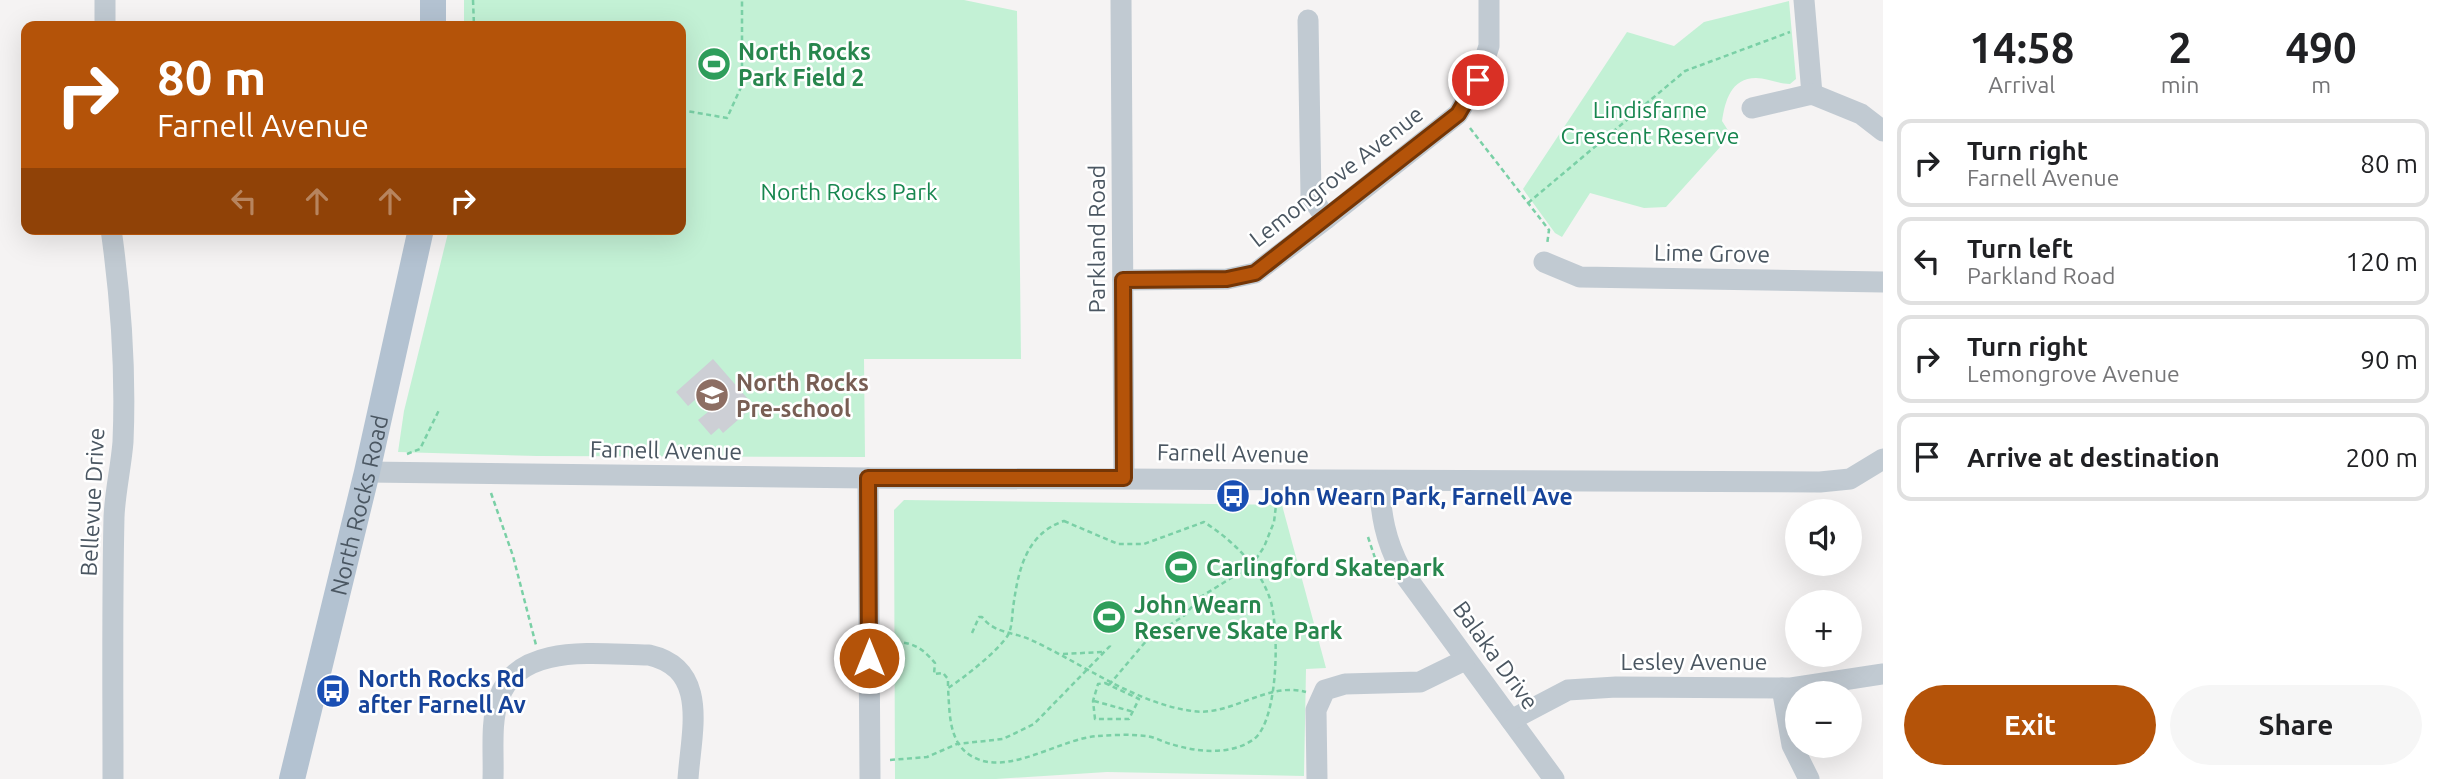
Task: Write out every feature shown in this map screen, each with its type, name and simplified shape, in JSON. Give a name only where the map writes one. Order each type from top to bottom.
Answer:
[{"type":"main road","points":[[433,0],[433,21]]},
{"type":"main road","name":"North Rocks Road","points":[[292,779],[367,472],[420,235]]},
{"type":"street","points":[[105,0],[105,21]]},
{"type":"street","name":"Parkland Road","points":[[1121,0],[1124,478]]},
{"type":"street","name":"Lemongrove Avenue","points":[[1123,280],[1227,279],[1255,273],[1326,219],[1458,114],[1478,80],[1489,46],[1489,0]]},
{"type":"street","points":[[1804,0],[1812,94]]},
{"type":"street","points":[[1308,20],[1311,196],[1326,219]]},
{"type":"street","points":[[1752,108],[1812,94],[1861,114],[1883,131]]},
{"type":"street","name":"Bellevue Drive","points":[[112,235],[122,320],[122,444],[114,535],[113,779]]},
{"type":"street","name":"Lime Grove","points":[[1544,262],[1580,277],[1883,282]]},
{"type":"street","name":"Farnell Avenue","points":[[367,472],[868,478],[1819,482],[1850,479],[1883,459]]},
{"type":"street","points":[[868,478],[870,779]]},
{"type":"street","name":"Balaka Drive","points":[[1379,481],[1381,519],[1387,544],[1401,570],[1554,779]]},
{"type":"street","points":[[493,779],[498,698],[520,667],[540,658],[649,655],[662,658],[679,669],[686,679],[693,706],[688,779]]},
{"type":"street","points":[[1317,779],[1316,710],[1320,696],[1330,687],[1345,684],[1420,682],[1465,660]]},
{"type":"street","name":"Lesley Avenue","points":[[1511,720],[1568,690],[1616,687],[1782,688],[1883,674]]},
{"type":"street","points":[[1782,688],[1792,745],[1809,779]]},
{"type":"path","points":[[473,0],[474,21]]},
{"type":"path","points":[[686,111],[727,118],[742,85],[742,0]]},
{"type":"path","points":[[1528,203],[1685,72],[1796,30],[1807,22]]},
{"type":"path","points":[[1458,114],[1549,230],[1544,262]]},
{"type":"path","points":[[401,456],[420,449],[440,408]]},
{"type":"path","points":[[1137,696],[1139,699],[1129,719],[1095,719],[1093,701],[1098,684],[1110,683],[1147,640],[1185,615],[1199,598],[1252,565],[1264,547],[1274,522],[1278,480]]},
{"type":"path","points":[[491,493],[513,556],[540,658]]},
{"type":"path","points":[[883,642],[908,641],[924,649],[935,663],[934,674],[943,673],[948,679],[948,688],[951,729],[957,744],[980,760],[1014,760],[1097,736],[1148,736],[1191,750],[1223,750],[1254,739],[1264,728],[1273,693],[1274,621],[1270,597],[1252,565],[1227,537],[1204,522],[1144,544],[1118,544],[1064,521],[1047,526],[1024,556],[1010,632],[996,650],[984,657],[968,676],[948,688]]},
{"type":"path","points":[[972,633],[979,617],[989,627],[1010,632],[1060,653],[1137,696]]},
{"type":"path","points":[[890,760],[927,757],[957,744],[1003,739],[1034,724],[1110,646],[1110,642]]},
{"type":"path","points":[[1060,653],[1102,652]]},
{"type":"path","points":[[1110,683],[1115,688],[1137,696],[1193,712],[1290,688],[1320,696]]},
{"type":"path","points":[[1114,695],[1115,688]]},
{"type":"path","points":[[1093,701],[1113,703],[1134,712]]},
{"type":"green space","name":"North Rocks Park","points":[[464,0],[964,0],[1017,11],[1021,359],[864,359],[865,457],[537,456],[398,452],[404,411],[448,235],[686,235],[686,21],[464,21]]},
{"type":"green space","name":"Lindisfarne Crescent Reserve","points":[[1789,1],[1796,79],[1790,84],[1747,79],[1735,86],[1727,99],[1722,121],[1731,135],[1666,207],[1644,208],[1590,193],[1562,237],[1555,233],[1523,189],[1627,32],[1674,46],[1704,22]]},
{"type":"green space","points":[[904,500],[1282,505],[1326,668],[1306,669],[1304,776],[1107,772],[996,779],[895,779],[894,510]]},
{"type":"building","name":"North Rocks Pre-school","points":[[713,359],[754,406],[723,433],[719,428],[711,435],[698,420],[708,412],[696,399],[688,406],[676,392]]},
{"type":"place","name":"North Rocks Park Field 2","points":[[714,64]]},
{"type":"place","name":"North Rocks Pre-school","points":[[712,395]]},
{"type":"place","name":"John Wearn Park, Farnell Ave","points":[[1233,496]]},
{"type":"place","name":"Carlingford Skatepark","points":[[1181,567]]},
{"type":"place","name":"John Wearn Reserve Skate Park","points":[[1109,617]]},
{"type":"place","name":"North Rocks Rd after Farnell Av","points":[[333,691]]},
{"type":"route","points":[[869,658],[868,478],[1124,478],[1123,280],[1227,279],[1255,273],[1458,114],[1478,80]]}]
